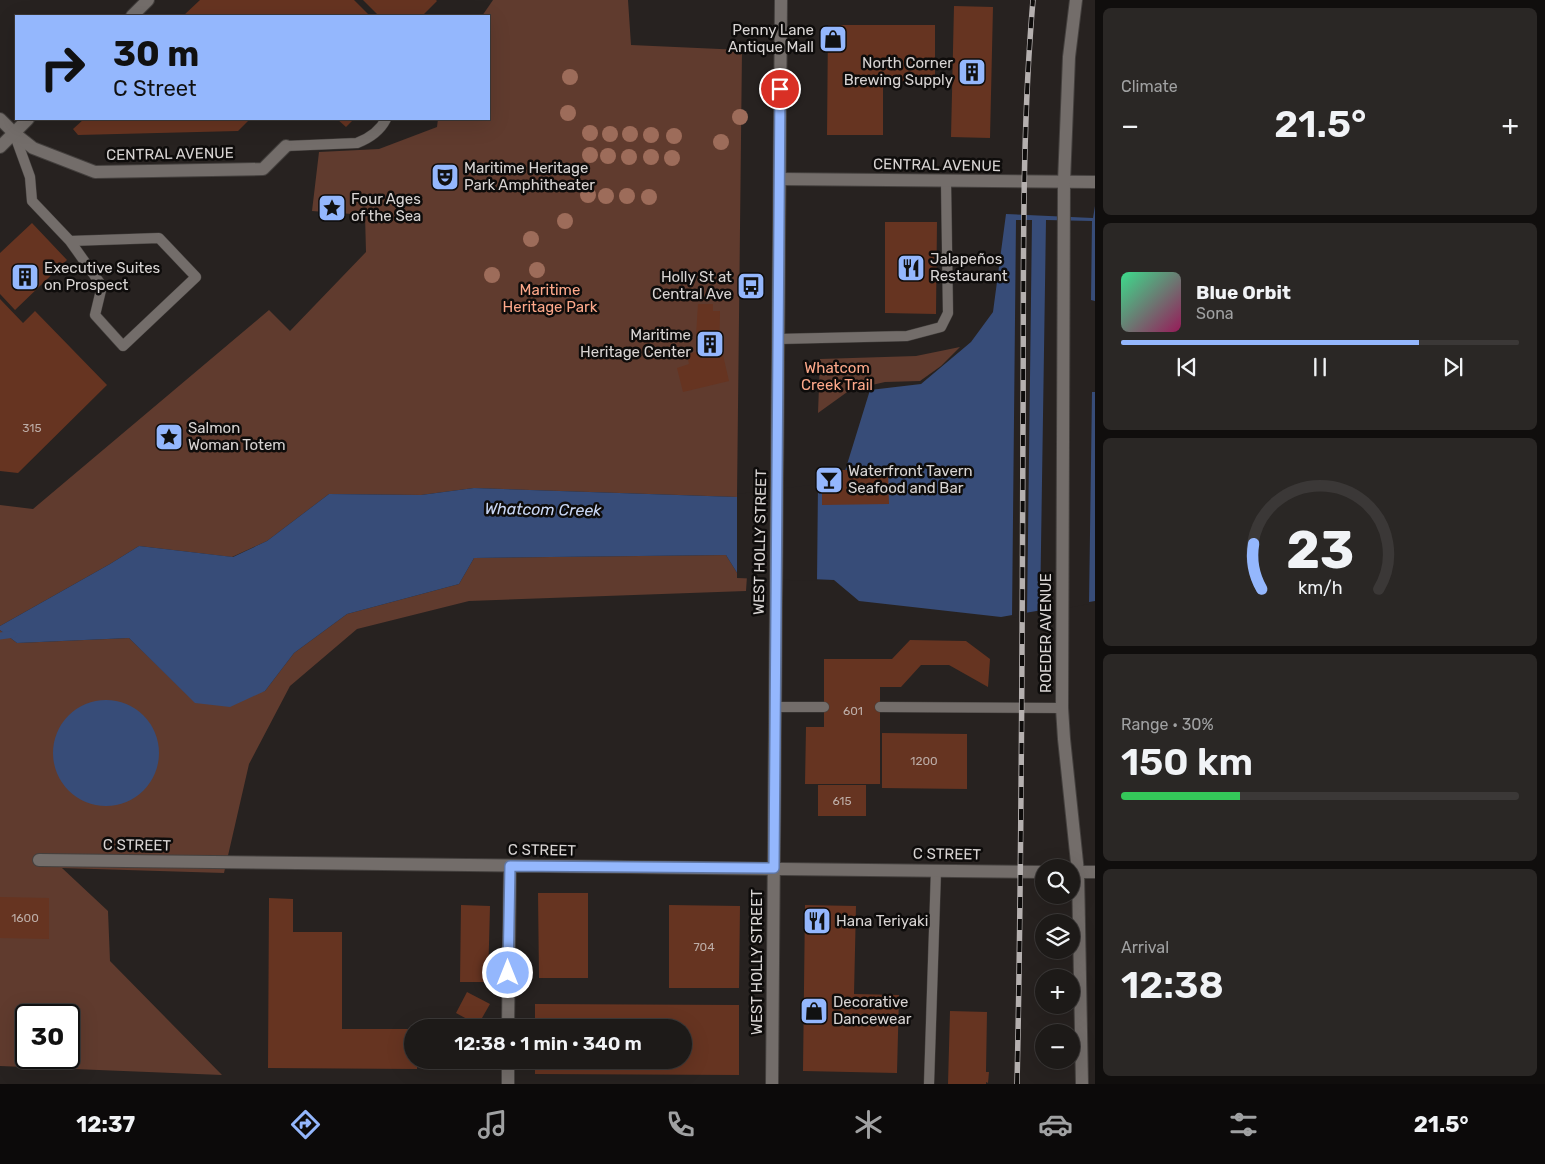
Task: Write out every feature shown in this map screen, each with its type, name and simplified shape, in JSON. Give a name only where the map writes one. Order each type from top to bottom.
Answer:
[{"type":"main road","points":[[133,15],[148,0]]},
{"type":"main road","name":"WEST HOLLY STREET","points":[[772,1084],[781,0]]},
{"type":"main road","name":"ROEDER AVENUE","points":[[1074,859],[1062,708],[1062,669],[1064,182],[1069,57],[1076,0]]},
{"type":"main road","name":"CENTRAL AVENUE","points":[[0,119],[14,134],[33,148],[95,172],[264,169],[286,146]]},
{"type":"main road","points":[[0,147],[27,120]]},
{"type":"main road","name":"CENTRAL AVENUE","points":[[780,179],[1091,182]]},
{"type":"main road","name":"C STREET","points":[[39,860],[1035,872]]},
{"type":"main road","points":[[508,1019],[510,866]]},
{"type":"main road","points":[[1080,872],[1095,872]]},
{"type":"main road","name":"ROEDER AVENUE","points":[[1076,904],[1082,1084]]},
{"type":"main road","points":[[508,1069],[508,1084]]},
{"type":"lane","points":[[286,146],[358,143],[368,139],[383,126],[386,120]]},
{"type":"lane","points":[[14,134],[30,176],[32,201],[70,241],[102,286],[95,315],[123,346],[196,277],[159,238],[70,241]]},
{"type":"lane","points":[[778,338],[907,336],[941,327],[948,313],[946,181]]},
{"type":"lane","points":[[775,707],[824,707]]},
{"type":"lane","points":[[880,707],[1062,708]]},
{"type":"lane","points":[[929,1084],[936,870]]},
{"type":"green space","name":"Maritime Heritage Park","points":[[493,0],[628,0],[631,45],[742,50],[737,497],[474,488],[421,495],[329,494],[267,541],[232,557],[139,546],[0,626],[0,505],[33,509],[269,310],[290,331],[366,252],[365,215],[312,211],[319,152],[379,149],[437,127],[438,120],[490,120],[490,15],[483,15]]},
{"type":"green space","name":"Whatcom Creek Trail","points":[[960,347],[941,366],[920,381],[885,382],[850,390],[818,413],[820,359],[916,356]]},
{"type":"green space","points":[[726,555],[739,576],[747,576],[746,591],[469,601],[357,629],[290,686],[249,764],[224,873],[62,868],[108,911],[110,961],[222,1075],[74,1069],[80,1069],[80,1004],[15,1004],[15,1067],[0,1066],[0,630],[17,643],[129,638],[195,702],[265,691],[294,653],[347,614],[459,584],[474,558]]},
{"type":"water","points":[[1095,206],[1095,601],[1001,617],[859,601],[834,580],[739,576],[726,555],[474,558],[459,584],[347,614],[294,653],[265,691],[230,707],[195,703],[129,638],[17,643],[0,630],[0,626],[139,546],[233,557],[267,541],[329,494],[421,495],[474,488],[737,497],[841,484],[870,390],[921,384],[971,342],[993,312],[1006,214],[1093,218]]},
{"type":"water","points":[[106,700],[126,704],[144,715],[155,733],[159,753],[155,773],[144,791],[126,802],[106,806],[86,802],[68,791],[57,773],[53,753],[57,733],[68,715],[86,704]]},
{"type":"pier","points":[[1016,220],[1032,220],[1027,615],[1012,618]]},
{"type":"pier","points":[[1046,220],[1092,221],[1091,300],[1095,301],[1095,392],[1092,392],[1089,604],[1040,613]]},
{"type":"pier","points":[[818,484],[817,581],[737,578],[737,494]]},
{"type":"building","points":[[200,0],[354,0],[369,15],[184,15]]},
{"type":"building","points":[[363,0],[437,1],[423,15],[378,15]]},
{"type":"building","name":"North Corner Brewing Supply","points":[[954,6],[993,7],[990,138],[951,137]]},
{"type":"building","points":[[828,25],[935,25],[935,82],[883,81],[883,135],[827,135]]},
{"type":"building","points":[[83,120],[249,120],[238,131],[78,135],[73,129]]},
{"type":"building","points":[[338,120],[353,120],[346,127]]},
{"type":"building","name":"Jalapeños Restaurant","points":[[885,222],[937,222],[936,314],[885,313]]},
{"type":"building","name":"Executive Suites on Prospect","points":[[32,223],[67,260],[15,310],[0,294],[0,253]]},
{"type":"building","points":[[0,299],[23,323],[35,311],[107,385],[18,473],[0,471]]},
{"type":"building","name":"Maritime Heritage Center","points":[[698,304],[713,304],[713,311],[720,311],[719,357],[723,355],[729,381],[683,392],[677,368],[689,364],[687,355],[699,351],[700,336],[696,336]]},
{"type":"building","points":[[822,470],[888,470],[889,504],[822,505]]},
{"type":"building","points":[[910,640],[966,641],[990,659],[988,687],[949,665],[921,665],[901,687],[880,687],[880,784],[805,784],[806,727],[824,727],[824,659],[892,659]]},
{"type":"building","points":[[882,733],[967,734],[967,789],[882,788]]},
{"type":"building","points":[[818,785],[866,785],[866,816],[818,816]]},
{"type":"building","points":[[538,893],[588,893],[588,978],[539,978]]},
{"type":"building","points":[[0,897],[49,898],[49,939],[0,938]]},
{"type":"building","points":[[269,898],[293,899],[293,932],[342,932],[342,1029],[404,1029],[404,1069],[268,1068]]},
{"type":"building","points":[[461,905],[490,906],[488,982],[460,982]]},
{"type":"building","points":[[669,905],[740,906],[739,988],[669,988]]},
{"type":"building","points":[[805,905],[856,906],[854,994],[899,995],[897,1073],[803,1071]]},
{"type":"building","points":[[467,992],[490,1004],[481,1019],[467,1019],[456,1013]]},
{"type":"building","points":[[535,1004],[739,1005],[739,1075],[535,1074],[535,1069],[692,1069],[692,1019],[535,1019]]},
{"type":"building","points":[[950,1011],[987,1012],[986,1072],[989,1072],[988,1083],[948,1084]]},
{"type":"waterway","name":"Whatcom Creek","points":[[0,636],[14,634]]},
{"type":"railway","points":[[1017,1084],[1022,751],[1024,210],[1029,52],[1033,0]]},
{"type":"place","name":"Penny Lane Antique Mall","points":[[833,39]]},
{"type":"place","name":"North Corner Brewing Supply","points":[[972,72]]},
{"type":"place","name":"Maritime Heritage Park Amphitheater","points":[[445,177]]},
{"type":"place","name":"Four Ages of the Sea","points":[[332,208]]},
{"type":"place","name":"Jalapeños Restaurant","points":[[911,268]]},
{"type":"place","name":"Executive Suites on Prospect","points":[[25,277]]},
{"type":"place","name":"Holly St at Central Ave","points":[[751,286]]},
{"type":"place","name":"Maritime Heritage Center","points":[[710,344]]},
{"type":"place","name":"Salmon Woman Totem","points":[[169,437]]},
{"type":"place","name":"Waterfront Tavern Seafood and Bar","points":[[829,480]]},
{"type":"place","name":"Hana Teriyaki","points":[[817,921]]},
{"type":"place","name":"Decorative Dancewear","points":[[814,1011]]},
{"type":"route","points":[[508,973],[510,866],[774,868],[780,89]]}]
